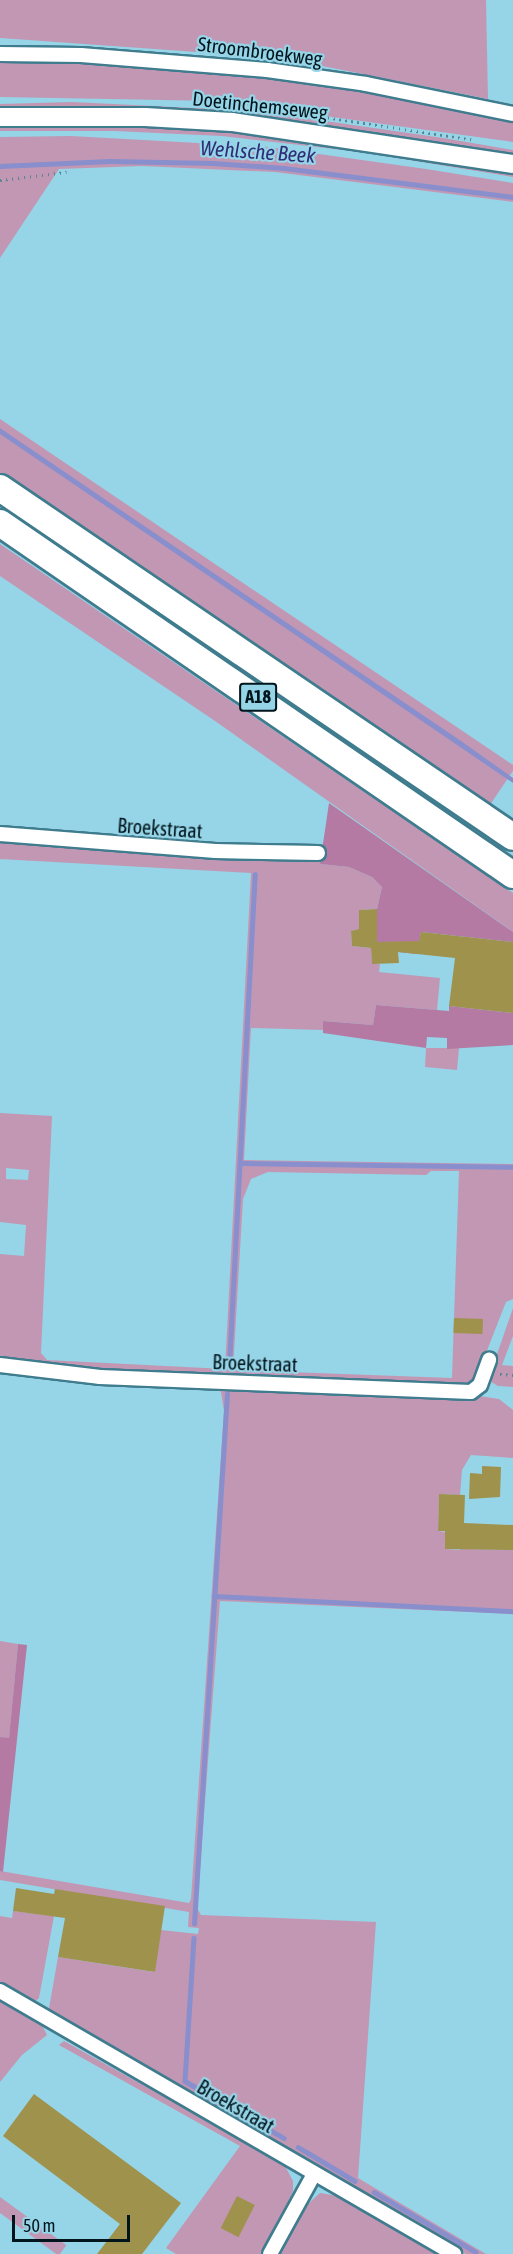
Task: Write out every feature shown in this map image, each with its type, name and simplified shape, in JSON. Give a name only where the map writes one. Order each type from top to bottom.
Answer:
[{"type":"highway","name":"A18","points":[[0,488],[513,837]]},
{"type":"highway","name":"A18","points":[[0,523],[513,875]]},
{"type":"street","name":"Stroombroekweg","points":[[0,54],[91,56],[267,70],[366,84],[513,114]]},
{"type":"street","name":"Doetinchemseweg","points":[[0,117],[145,117],[243,123],[513,164]]},
{"type":"street","name":"Broekstraat","points":[[0,834],[203,850],[318,853]]},
{"type":"street","name":"Broekstraat","points":[[0,1365],[100,1377],[471,1392],[480,1385],[489,1360]]},
{"type":"street","name":"Broekstraat","points":[[0,1991],[454,2254]]},
{"type":"street","points":[[270,2254],[314,2174]]},
{"type":"path","points":[[0,180],[67,172]]},
{"type":"shaded area","points":[[0,0],[486,0],[488,99],[282,58],[0,38]]},
{"type":"shaded area","points":[[0,58],[160,64],[336,84],[513,118],[513,142],[216,101],[0,97]]},
{"type":"shaded area","points":[[72,102],[256,111],[443,138],[513,150],[513,155],[271,118],[120,109],[0,110],[0,104]]},
{"type":"shaded area","points":[[84,124],[242,132],[513,171],[513,177],[361,152],[222,136],[114,131],[0,131],[0,126]]},
{"type":"shaded area","points":[[71,136],[269,147],[426,169],[513,183],[513,202],[275,172],[142,166],[59,169],[0,258],[0,137]]},
{"type":"shaded area","points":[[0,419],[513,765],[513,771],[489,807],[0,477]]},
{"type":"shaded area","points":[[0,544],[513,893],[513,932],[218,723],[0,576]]},
{"type":"shaded area","points":[[329,803],[513,932],[513,942],[421,932],[417,954],[398,952],[398,942],[377,942],[377,909],[382,887],[372,877],[349,867],[320,864]]},
{"type":"shaded area","points":[[0,839],[191,856],[320,859],[320,864],[349,867],[372,877],[382,887],[377,909],[359,910],[359,929],[351,931],[352,946],[371,948],[372,963],[380,964],[379,972],[440,978],[437,1010],[376,1005],[373,1025],[324,1021],[323,1030],[251,1028],[244,1160],[513,1164],[513,1299],[506,1302],[475,1381],[458,1386],[82,1372],[0,1361],[0,1254],[24,1256],[26,1225],[0,1222],[0,1113],[52,1116],[41,1353],[47,1360],[225,1369],[251,873],[0,859]],"holes":[[[6,1168],[29,1170],[28,1180],[6,1179]],[[431,1171],[459,1171],[452,1378],[233,1370],[243,1199],[251,1179],[268,1172],[426,1175]]]},
{"type":"shaded area","points":[[376,1005],[449,1011],[449,1006],[513,1013],[513,1045],[447,1049],[447,1038],[427,1037],[426,1048],[323,1033],[323,1021],[373,1025]]},
{"type":"shaded area","points":[[426,1048],[459,1048],[457,1070],[425,1067]]},
{"type":"shaded area","points":[[513,1308],[513,1336],[502,1365],[513,1366],[513,1387],[498,1386],[488,1380]]},
{"type":"shaded area","points":[[0,1369],[466,1394],[499,1399],[513,1410],[513,1458],[471,1455],[462,1470],[460,1495],[439,1494],[438,1531],[445,1532],[445,1549],[460,1550],[461,1532],[464,1549],[513,1550],[513,1614],[220,1601],[197,1908],[201,1915],[376,1922],[358,2178],[486,2254],[466,2254],[48,2014],[58,1957],[154,1972],[161,1930],[198,1934],[199,1928],[188,1927],[189,1912],[0,1880],[0,1871],[189,1903],[191,1899],[224,1411],[221,1392],[216,1388],[72,1382],[0,1373]]},
{"type":"shaded area","points":[[0,1641],[18,1644],[9,1739],[0,1737]]},
{"type":"shaded area","points":[[18,1644],[27,1645],[3,1872],[0,1871],[0,1737],[9,1738]]},
{"type":"shaded area","points":[[13,1911],[54,1916],[39,1998],[31,2005],[0,1984],[0,1916],[12,1918]]},
{"type":"shaded area","points":[[0,1999],[42,2025],[47,2035],[22,2055],[0,2082]]},
{"type":"shaded area","points":[[64,2041],[284,2164],[293,2181],[293,2191],[264,2254],[176,2254],[166,2248],[240,2146],[59,2045]]},
{"type":"shaded area","points":[[320,2193],[344,2197],[443,2254],[276,2254],[299,2212]]},
{"type":"shaded area","points":[[0,2197],[66,2245],[60,2254],[56,2254],[0,2213]]},
{"type":"water","points":[[0,428],[461,741],[513,778],[513,783],[0,434]]},
{"type":"building","points":[[377,909],[377,942],[419,941],[421,932],[513,942],[513,1013],[449,1006],[455,958],[398,952],[399,963],[372,964],[371,948],[352,946],[351,931],[359,929],[359,910]]},
{"type":"building","points":[[454,1318],[483,1319],[482,1334],[453,1333]]},
{"type":"building","points":[[482,1466],[501,1467],[500,1497],[469,1499],[470,1473],[482,1474]]},
{"type":"building","points":[[439,1494],[465,1495],[464,1523],[513,1525],[513,1550],[445,1549],[445,1531],[438,1531]]},
{"type":"building","points":[[16,1888],[54,1894],[55,1889],[165,1906],[155,1972],[58,1957],[65,1918],[13,1911]]},
{"type":"building","points":[[34,2094],[181,2203],[142,2254],[97,2254],[120,2224],[3,2136]]},
{"type":"building","points":[[237,2196],[255,2205],[238,2237],[221,2228]]},
{"type":"waterway","name":"Wehlsche Beek","points":[[0,166],[110,161],[213,163],[284,168],[513,197]]},
{"type":"waterway","points":[[229,1365],[255,875]]},
{"type":"waterway","points":[[240,1163],[513,1167]]},
{"type":"waterway","points":[[194,1924],[227,1394]]},
{"type":"waterway","points":[[214,1596],[513,1611]]},
{"type":"waterway","points":[[194,1938],[185,2081],[284,2138]]},
{"type":"waterway","points":[[298,2147],[355,2181]]},
{"type":"waterway","points":[[374,2192],[476,2252]]}]
